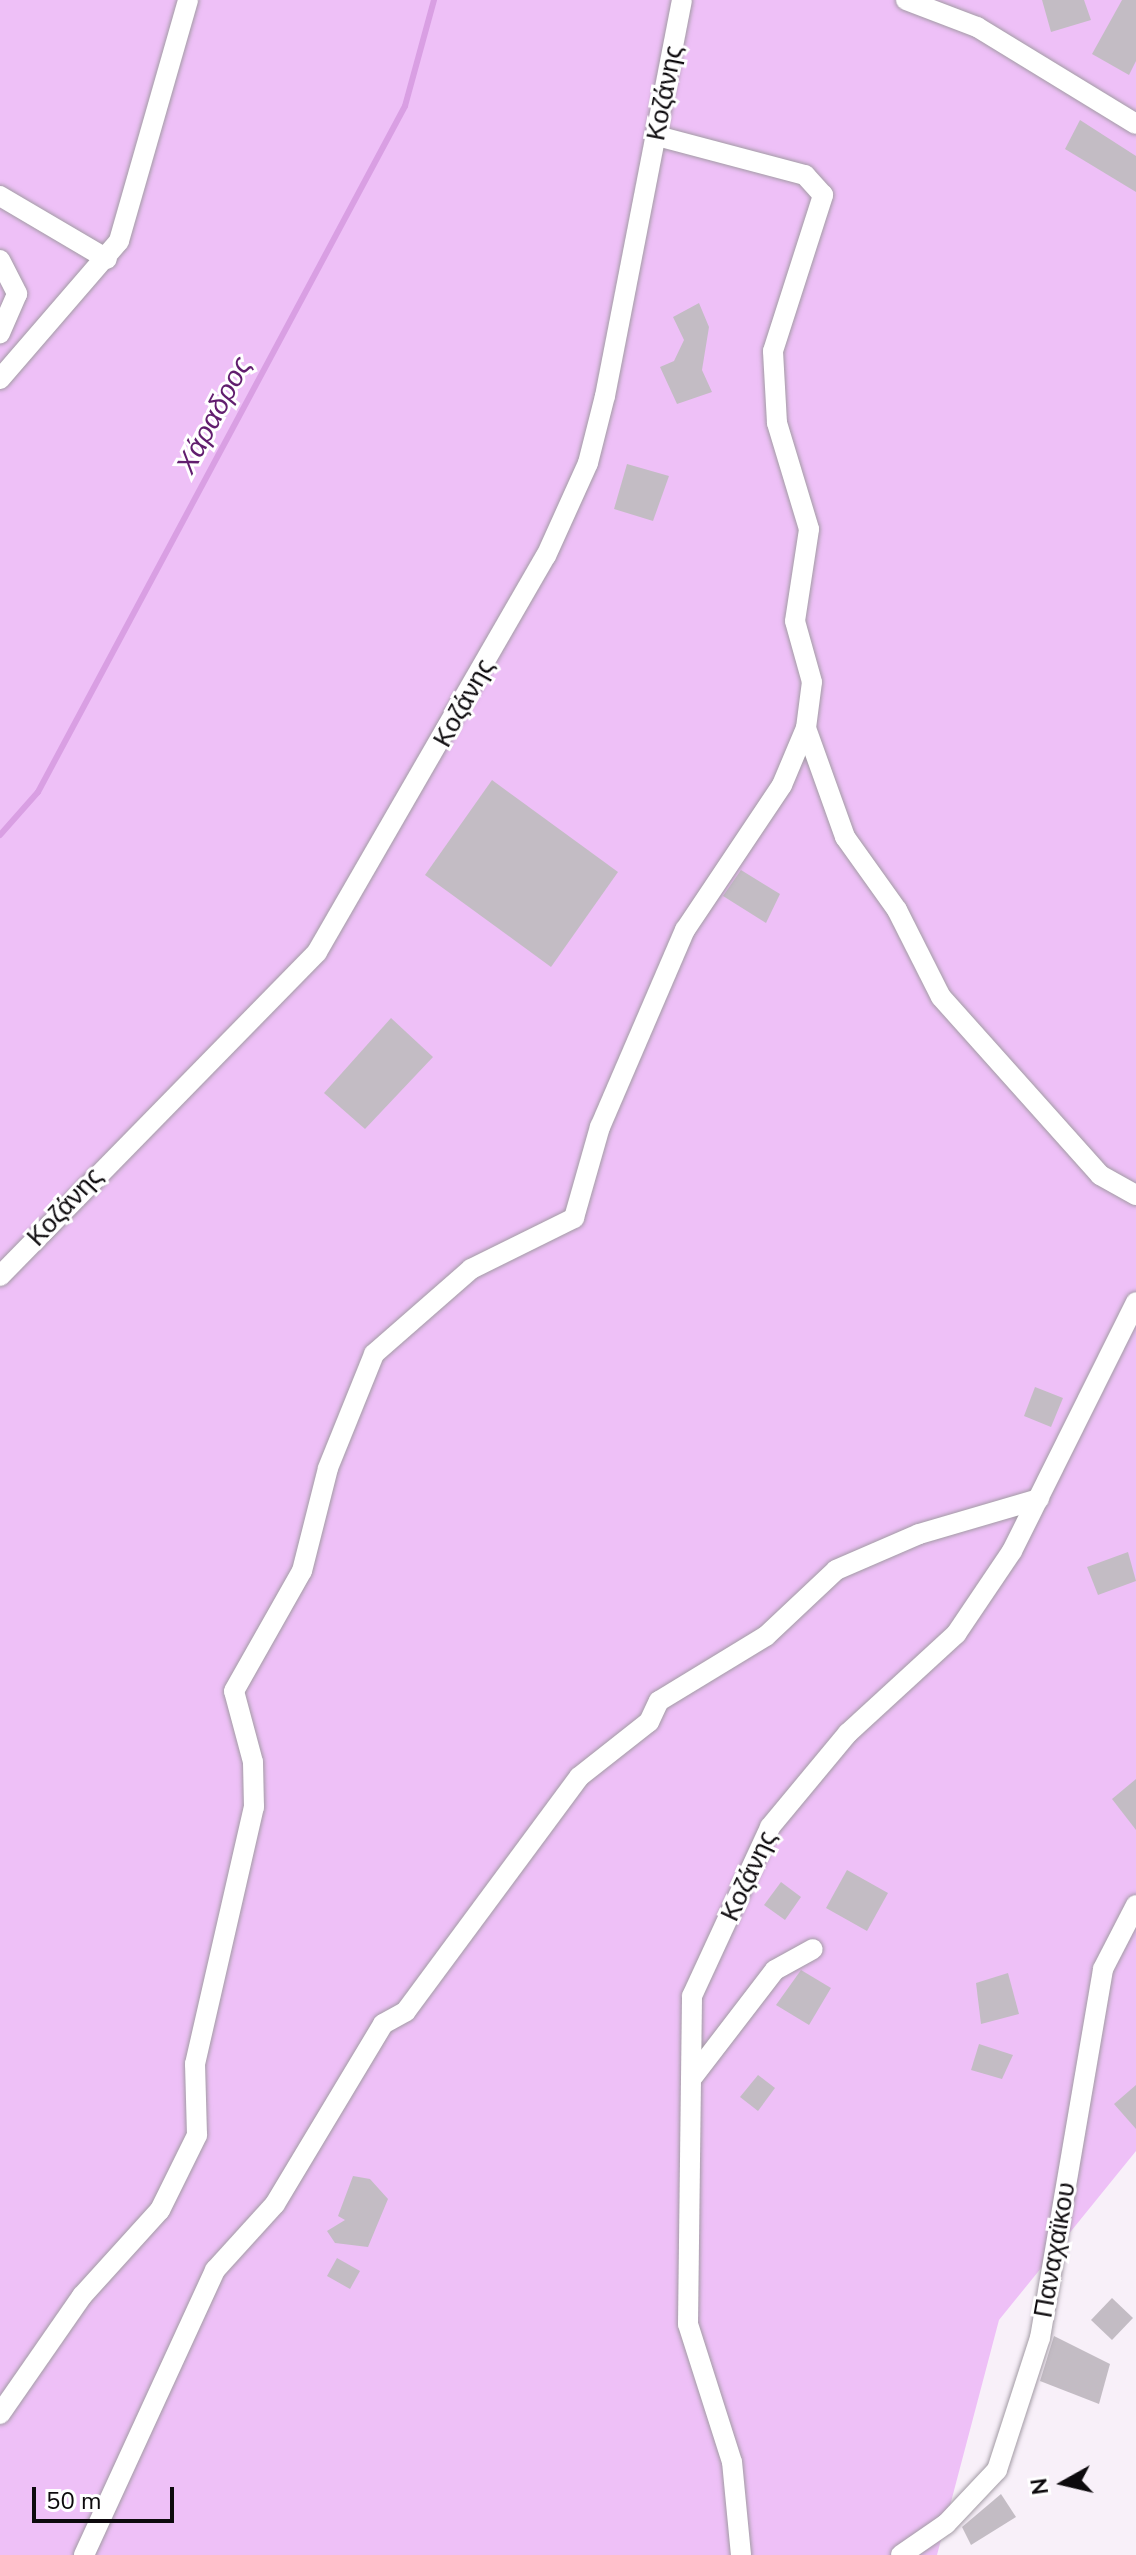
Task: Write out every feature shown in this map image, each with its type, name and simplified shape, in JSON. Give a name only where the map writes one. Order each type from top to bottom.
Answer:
[{"type":"street","points":[[0,379],[107,259],[126,224],[188,0]]},
{"type":"street","name":"Κοζάνης","points":[[0,1276],[296,979],[366,875],[576,494],[605,396],[682,0]]},
{"type":"street","points":[[906,0],[977,27],[1136,124]]},
{"type":"street","points":[[0,2414],[82,2296],[160,2210],[197,2135],[195,2064],[254,1807],[253,1762],[234,1691],[302,1571],[328,1468],[374,1354],[471,1269],[574,1218],[600,1127],[685,930],[777,793],[806,728],[812,682],[795,621],[809,529],[777,423],[773,351],[823,195],[805,175],[657,136]]},
{"type":"street","points":[[0,196],[107,259]]},
{"type":"street","points":[[0,260],[17,294],[0,333]]},
{"type":"street","points":[[806,728],[845,837],[897,910],[941,997],[1100,1175],[1136,1195]]},
{"type":"street","name":"Κοζάνης","points":[[741,2555],[732,2462],[688,2324],[692,1996],[770,1827],[848,1733],[956,1634],[1039,1499],[1136,1302]]},
{"type":"street","points":[[84,2555],[215,2270],[275,2204],[368,2045],[406,2011],[579,1777],[649,1722],[659,1701],[766,1636],[836,1570],[919,1534],[1039,1499]]},
{"type":"street","name":"Παναχαϊκου","points":[[901,2555],[946,2524],[997,2470],[1040,2338],[1103,1969],[1136,1905]]},
{"type":"street","points":[[692,2078],[775,1970],[813,1949]]},
{"type":"shaded area","points":[[0,0],[1136,0],[1136,2151],[999,2320],[937,2555],[0,2555]]},
{"type":"building","points":[[1042,0],[1084,0],[1091,20],[1051,32]]},
{"type":"building","points":[[1122,0],[1136,0],[1136,61],[1129,75],[1092,54]]},
{"type":"building","points":[[1080,120],[1136,156],[1136,192],[1065,149]]},
{"type":"building","points":[[699,303],[709,327],[702,370],[712,392],[677,404],[660,367],[674,361],[684,340],[673,317]]},
{"type":"building","points":[[627,464],[669,476],[653,521],[614,509]]},
{"type":"building","points":[[492,780],[618,872],[551,967],[425,875]]},
{"type":"building","points":[[741,870],[780,894],[766,923],[723,896]]},
{"type":"building","points":[[391,1018],[433,1057],[365,1129],[324,1093]]},
{"type":"building","points":[[1035,1387],[1063,1398],[1051,1427],[1024,1416]]},
{"type":"building","points":[[1128,1552],[1136,1581],[1098,1595],[1087,1567]]},
{"type":"building","points":[[1136,1779],[1136,1830],[1112,1799]]},
{"type":"building","points":[[847,1870],[888,1893],[867,1931],[826,1908]]},
{"type":"building","points":[[781,1882],[801,1897],[785,1920],[764,1905]]},
{"type":"building","points":[[801,1970],[831,1988],[809,2025],[776,2005]]},
{"type":"building","points":[[1008,1973],[1019,2014],[981,2024],[976,1983]]},
{"type":"building","points":[[979,2044],[1013,2055],[1002,2079],[971,2070]]},
{"type":"building","points":[[758,2075],[775,2088],[758,2111],[740,2097]]},
{"type":"building","points":[[1136,2085],[1136,2129],[1114,2104]]},
{"type":"building","points":[[353,2176],[370,2179],[388,2199],[368,2247],[335,2243],[327,2231],[345,2220],[338,2216]]},
{"type":"building","points":[[337,2258],[360,2271],[350,2289],[327,2276]]},
{"type":"building","points":[[1112,2298],[1133,2318],[1112,2340],[1091,2320]]},
{"type":"building","points":[[1054,2336],[1110,2364],[1099,2404],[1040,2381]]},
{"type":"building","points":[[1001,2494],[1016,2517],[971,2545],[962,2527]]},
{"type":"waterway","name":"Χάραδρος","points":[[0,835],[38,792],[405,106],[434,0]]}]
